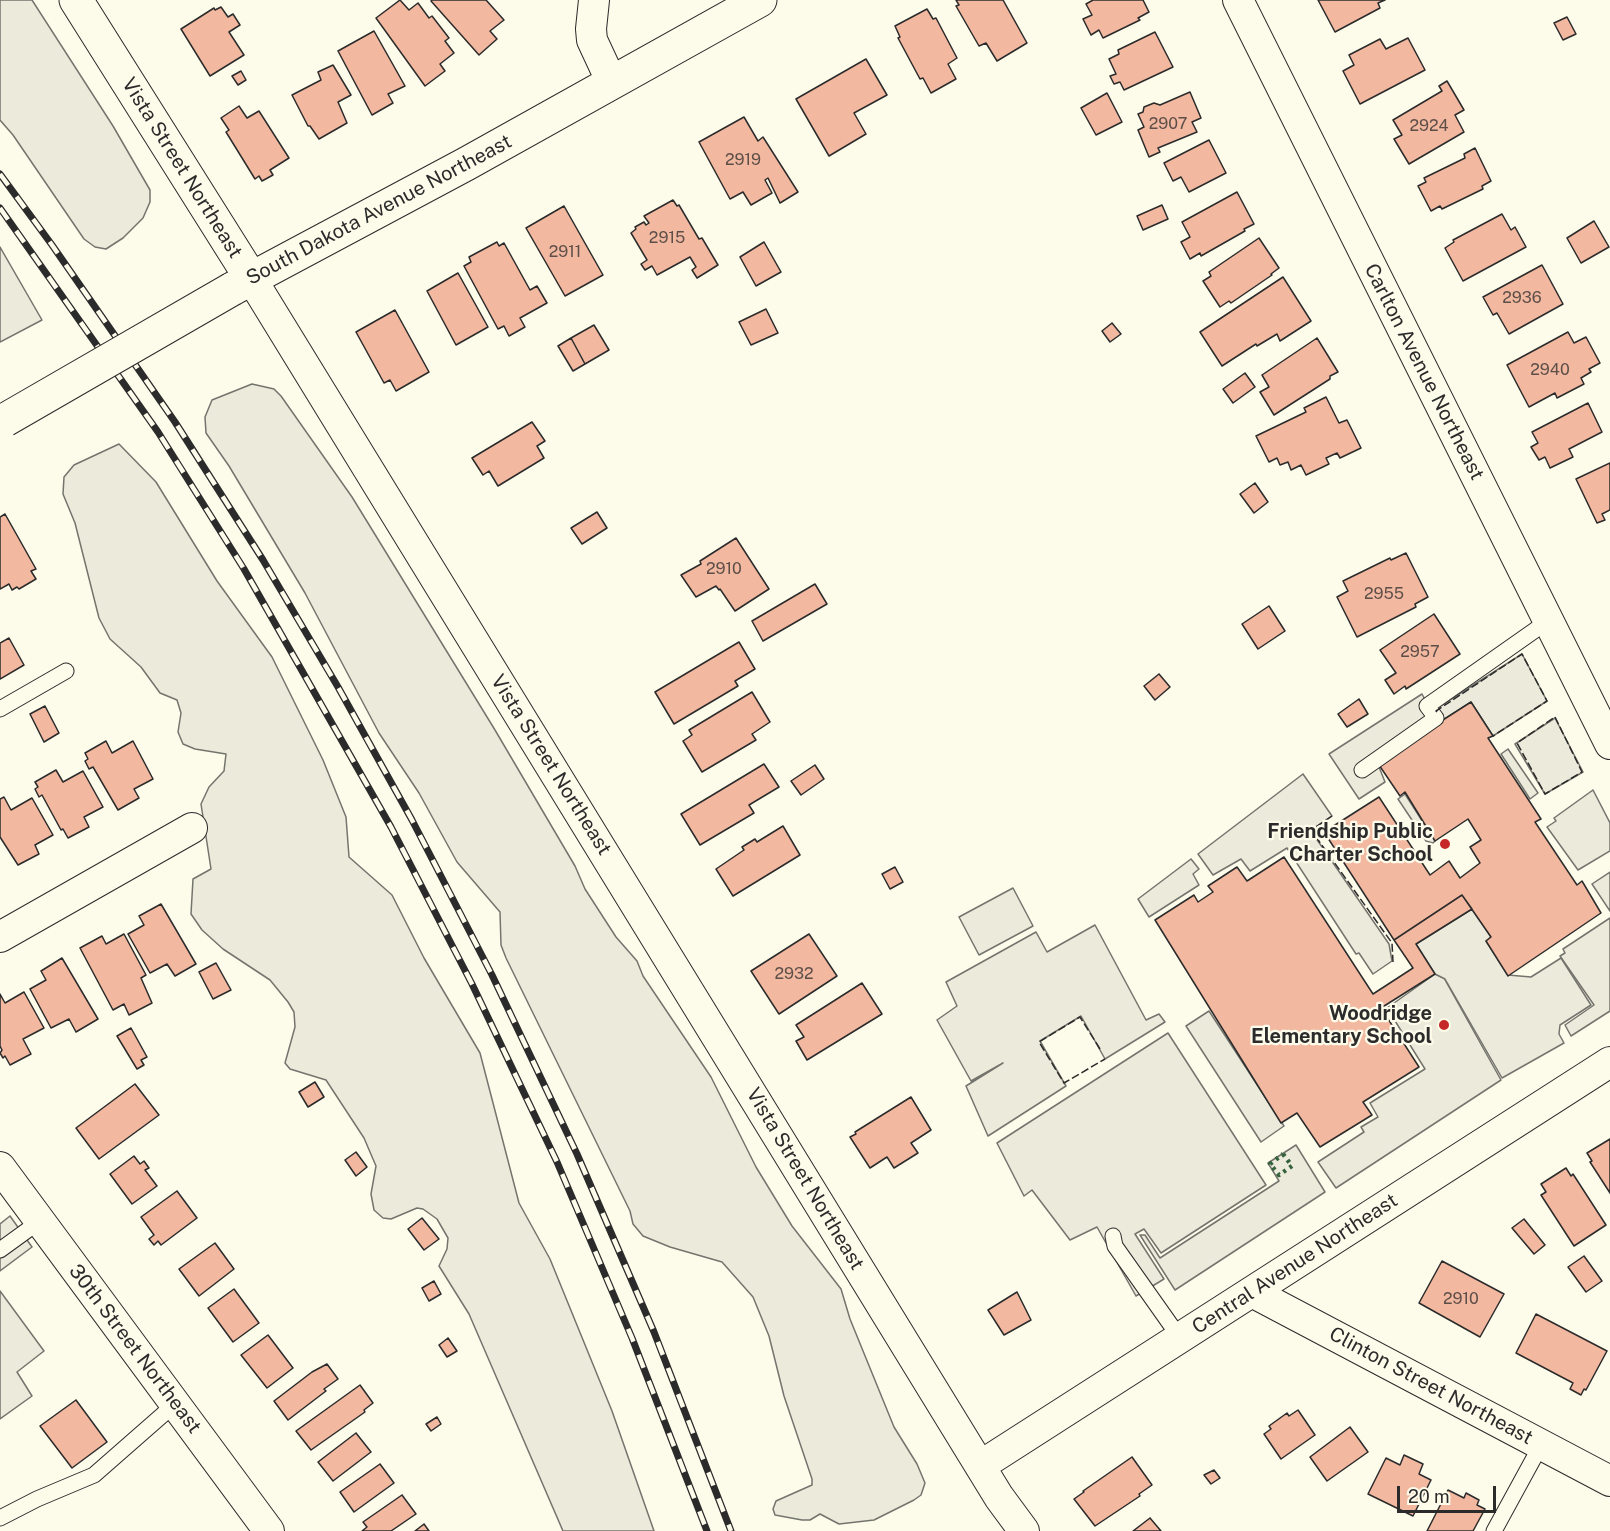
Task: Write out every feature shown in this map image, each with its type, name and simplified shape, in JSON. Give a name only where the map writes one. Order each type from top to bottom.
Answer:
[{"type":"main road","name":"Vista Street Northeast","points":[[76,0],[241,284]]},
{"type":"main road","name":"South Dakota Avenue Northeast","points":[[2,421],[241,284],[466,164],[760,0]]},
{"type":"street","points":[[594,0],[592,40],[612,83]]},
{"type":"street","name":"Carlton Avenue Northeast","points":[[1238,0],[1610,744]]},
{"type":"street","name":"Vista Street Northeast","points":[[241,284],[999,1497],[1024,1531]]},
{"type":"street","points":[[0,937],[192,828]]},
{"type":"street","name":"Central Avenue Northeast","points":[[980,1466],[1610,1062]]},
{"type":"street","name":"30th Street Northeast","points":[[0,1167],[269,1531]]},
{"type":"street","name":"Clinton Street Northeast","points":[[1252,1292],[1610,1481]]},
{"type":"lane","points":[[1362,770],[1436,718],[1427,706],[1548,621]]},
{"type":"lane","points":[[0,709],[66,671]]},
{"type":"lane","points":[[0,1250],[40,1221]]},
{"type":"lane","points":[[1113,1236],[1115,1246],[1180,1338]]},
{"type":"lane","points":[[0,1518],[37,1498],[94,1475],[175,1404]]},
{"type":"lane","points":[[1494,1531],[1541,1445]]},
{"type":"shaded area","points":[[0,0],[32,0],[113,126],[150,190],[150,202],[143,218],[123,238],[106,249],[95,247],[84,239],[13,135],[0,120]]},
{"type":"shaded area","points":[[0,247],[42,320],[0,342]]},
{"type":"shaded area","points":[[252,384],[274,389],[281,396],[352,497],[495,730],[575,866],[585,889],[616,937],[637,961],[643,976],[711,1077],[756,1167],[792,1226],[841,1289],[850,1319],[894,1427],[917,1464],[925,1483],[921,1495],[914,1500],[874,1520],[839,1524],[820,1514],[810,1520],[775,1515],[773,1509],[776,1501],[812,1485],[812,1479],[784,1396],[769,1336],[753,1297],[722,1262],[670,1247],[643,1236],[633,1224],[630,1211],[506,958],[501,945],[500,912],[457,862],[419,793],[379,733],[305,593],[229,466],[206,433],[205,417],[212,400]]},
{"type":"shaded area","points":[[119,444],[156,482],[217,581],[272,657],[323,760],[346,817],[349,857],[392,895],[424,958],[480,1053],[519,1203],[550,1259],[612,1411],[654,1531],[563,1531],[469,1314],[439,1266],[447,1249],[448,1238],[437,1219],[423,1209],[417,1208],[391,1219],[383,1218],[374,1210],[371,1194],[376,1166],[364,1138],[326,1080],[290,1069],[285,1063],[295,1027],[294,1012],[288,1002],[270,980],[223,949],[202,930],[191,914],[193,879],[211,869],[201,804],[209,787],[224,771],[226,754],[195,749],[183,744],[178,732],[181,713],[177,700],[160,693],[141,667],[110,639],[99,618],[75,523],[63,494],[64,477],[74,465]]},
{"type":"shaded area","points":[[1522,654],[1547,701],[1493,736],[1471,702],[1442,721],[1434,710]]},
{"type":"shaded area","points":[[1422,694],[1436,720],[1377,762],[1385,782],[1359,799],[1329,754]]},
{"type":"shaded area","points":[[1555,718],[1583,772],[1545,794],[1515,744]]},
{"type":"shaded area","points":[[1508,749],[1538,793],[1530,799],[1501,754]]},
{"type":"shaded area","points":[[1303,774],[1332,816],[1311,831],[1389,944],[1392,961],[1373,974],[1359,953],[1356,954],[1287,848],[1250,871],[1241,859],[1213,875],[1198,854]]},
{"type":"shaded area","points":[[1593,790],[1610,823],[1610,851],[1578,870],[1547,827],[1556,821],[1554,818]]},
{"type":"shaded area","points":[[1405,794],[1435,841],[1433,843],[1426,841],[1398,799]]},
{"type":"shaded area","points":[[1191,859],[1199,869],[1193,874],[1199,885],[1149,917],[1138,899]]},
{"type":"shaded area","points":[[1610,872],[1610,911],[1592,884]]},
{"type":"shaded area","points":[[1013,888],[1033,926],[979,955],[959,917]]},
{"type":"shaded area","points":[[1472,909],[1491,937],[1486,941],[1508,975],[1531,977],[1561,958],[1591,1005],[1560,1025],[1559,1034],[1564,1043],[1502,1078],[1445,979],[1435,974],[1416,944]]},
{"type":"shaded area","points":[[1610,918],[1610,1011],[1571,1036],[1565,1025],[1594,1005],[1560,956],[1565,953],[1563,949]]},
{"type":"shaded area","points":[[1095,925],[1146,1020],[1159,1014],[1165,1022],[1105,1059],[1081,1016],[1040,1041],[1066,1086],[988,1136],[966,1086],[1003,1063],[971,1081],[937,1020],[957,1006],[946,982],[1036,932],[1047,952]]},
{"type":"shaded area","points":[[1435,974],[1444,978],[1501,1080],[1336,1188],[1318,1162],[1364,1132],[1361,1127],[1378,1117],[1370,1103],[1425,1069],[1387,1008]]},
{"type":"shaded area","points":[[1209,1011],[1284,1126],[1261,1142],[1186,1026]]},
{"type":"shaded area","points":[[1168,1033],[1266,1185],[1161,1253],[1144,1229],[1135,1234],[1164,1279],[1136,1296],[1097,1227],[1070,1240],[1032,1190],[1024,1196],[997,1143]]},
{"type":"shaded area","points":[[1296,1145],[1325,1192],[1175,1290],[1140,1235],[1145,1235],[1160,1258],[1279,1181],[1268,1163]]},
{"type":"shaded area","points":[[10,1216],[32,1247],[0,1271],[0,1224]]},
{"type":"shaded area","points":[[0,1291],[44,1351],[17,1372],[32,1396],[0,1419]]},
{"type":"building","points":[[400,0],[409,10],[418,3],[429,18],[432,16],[449,38],[445,41],[454,53],[440,64],[445,71],[425,86],[376,18]]},
{"type":"building","points":[[432,0],[486,0],[504,20],[490,31],[497,39],[479,55]]},
{"type":"building","points":[[956,0],[1003,0],[1027,43],[997,61],[986,43],[979,46],[956,6],[959,5]]},
{"type":"building","points":[[1093,0],[1143,0],[1149,12],[1138,18],[1140,20],[1103,38],[1099,30],[1091,35],[1083,19],[1092,15],[1086,4]]},
{"type":"building","points":[[1318,0],[1385,0],[1378,3],[1380,8],[1335,32]]},
{"type":"building","points":[[221,7],[228,17],[233,14],[240,25],[229,32],[244,55],[210,76],[181,29],[214,8],[215,10]]},
{"type":"building","points":[[927,9],[933,19],[936,18],[957,58],[948,64],[956,79],[931,93],[923,78],[920,79],[898,38],[900,37],[895,26]]},
{"type":"building","points":[[1567,17],[1576,34],[1563,40],[1554,23]]},
{"type":"building","points":[[374,31],[405,86],[388,94],[393,103],[372,115],[338,51]]},
{"type":"building","points":[[1155,32],[1173,67],[1124,90],[1120,82],[1114,84],[1110,76],[1116,74],[1109,59],[1119,54],[1118,50]]},
{"type":"building","points":[[1408,38],[1425,70],[1360,104],[1343,71],[1354,65],[1349,55],[1380,39],[1386,49]]},
{"type":"building","points":[[866,59],[887,95],[854,113],[866,134],[829,156],[796,99]]},
{"type":"building","points":[[333,65],[351,95],[338,102],[347,123],[319,139],[308,126],[292,95],[321,80],[318,72]]},
{"type":"building","points":[[241,71],[246,80],[238,85],[232,76]]},
{"type":"building","points":[[1447,81],[1464,110],[1455,115],[1464,132],[1409,164],[1394,139],[1402,135],[1393,120],[1442,91],[1439,86]]},
{"type":"building","points":[[1190,92],[1201,118],[1192,122],[1197,132],[1158,148],[1160,152],[1149,157],[1138,130],[1144,127],[1138,114],[1143,112],[1144,107],[1154,103],[1160,105]]},
{"type":"building","points":[[1107,93],[1122,122],[1096,135],[1081,108]]},
{"type":"building","points":[[239,106],[247,118],[259,111],[289,158],[270,170],[273,175],[262,181],[259,176],[255,179],[226,132],[229,130],[221,118]]},
{"type":"building","points":[[744,117],[758,141],[763,137],[798,192],[780,203],[768,178],[765,180],[772,193],[751,205],[743,192],[730,199],[699,142]]},
{"type":"building","points":[[1209,140],[1226,173],[1189,192],[1181,177],[1173,181],[1164,163]]},
{"type":"building","points":[[1475,148],[1491,181],[1482,186],[1483,189],[1442,209],[1440,206],[1431,211],[1418,186],[1426,182],[1424,178],[1465,158],[1464,154]]},
{"type":"building","points":[[1237,192],[1254,224],[1201,256],[1200,253],[1190,259],[1181,242],[1190,237],[1182,222]]},
{"type":"building","points":[[673,200],[677,206],[679,205],[699,239],[702,238],[718,265],[697,278],[692,270],[696,267],[690,257],[657,275],[652,266],[645,270],[641,264],[647,260],[631,233],[636,229],[635,227],[644,222],[646,225],[649,223],[644,216]]},
{"type":"building","points":[[1162,205],[1168,219],[1143,230],[1137,216]]},
{"type":"building","points":[[564,206],[603,275],[565,296],[526,228]]},
{"type":"building","points":[[1502,214],[1511,230],[1515,227],[1526,247],[1463,281],[1445,248],[1454,242],[1453,240]]},
{"type":"building","points":[[1594,221],[1609,247],[1581,263],[1567,238]]},
{"type":"building","points":[[1259,238],[1279,268],[1231,303],[1229,301],[1220,307],[1203,281],[1211,276],[1209,272]]},
{"type":"building","points":[[497,242],[499,246],[504,243],[530,290],[537,286],[547,303],[520,318],[525,327],[509,336],[504,326],[498,329],[464,266],[471,262],[469,257]]},
{"type":"building","points":[[764,242],[781,272],[756,286],[740,257]]},
{"type":"building","points":[[1542,265],[1563,304],[1509,334],[1497,313],[1493,315],[1483,297]]},
{"type":"building","points":[[458,273],[488,327],[456,345],[427,291]]},
{"type":"building","points":[[1283,277],[1311,321],[1280,341],[1277,334],[1257,346],[1256,344],[1222,366],[1200,332]]},
{"type":"building","points":[[766,309],[778,333],[751,345],[739,322]]},
{"type":"building","points":[[395,310],[429,372],[396,391],[390,380],[384,383],[356,332]]},
{"type":"building","points":[[1112,323],[1121,334],[1110,342],[1102,331]]},
{"type":"building","points":[[594,325],[609,350],[585,364],[571,338]]},
{"type":"building","points":[[1568,332],[1574,343],[1586,337],[1600,363],[1589,369],[1591,372],[1581,378],[1584,384],[1557,398],[1555,393],[1529,407],[1507,365]]},
{"type":"building","points":[[571,338],[585,364],[573,371],[558,346]]},
{"type":"building","points":[[1317,338],[1338,372],[1274,415],[1260,392],[1269,387],[1262,375]]},
{"type":"building","points":[[1245,373],[1255,387],[1233,403],[1223,389]]},
{"type":"building","points":[[1326,397],[1339,423],[1347,420],[1361,448],[1340,458],[1337,453],[1326,458],[1329,464],[1306,475],[1301,465],[1291,470],[1288,462],[1280,465],[1277,458],[1269,462],[1256,436],[1306,412],[1304,408]]},
{"type":"building","points":[[1588,403],[1602,432],[1569,449],[1573,457],[1550,468],[1545,457],[1539,460],[1531,447],[1538,443],[1532,432]]},
{"type":"building","points":[[532,422],[545,441],[537,446],[544,458],[498,486],[489,471],[483,475],[472,458]]},
{"type":"building","points":[[1610,463],[1610,510],[1602,514],[1605,520],[1597,523],[1576,479]]},
{"type":"building","points":[[1255,483],[1268,502],[1254,513],[1240,494]]},
{"type":"building","points":[[597,512],[607,528],[582,544],[571,528]]},
{"type":"building","points":[[5,514],[36,569],[31,571],[36,579],[19,589],[17,587],[12,590],[9,584],[0,589],[0,517]]},
{"type":"building","points":[[736,538],[769,589],[735,611],[716,586],[696,597],[681,575],[701,564],[700,561]]},
{"type":"building","points":[[1406,553],[1428,597],[1415,604],[1416,607],[1357,637],[1337,597],[1348,591],[1343,581],[1390,558],[1391,560]]},
{"type":"building","points":[[815,584],[827,604],[763,641],[752,621]]},
{"type":"building","points":[[1269,606],[1285,631],[1258,649],[1242,624]]},
{"type":"building","points":[[1434,614],[1460,654],[1406,689],[1405,686],[1394,694],[1385,680],[1396,673],[1380,650]]},
{"type":"building","points":[[9,638],[24,665],[0,679],[0,643]]},
{"type":"building","points":[[739,642],[755,669],[735,681],[738,686],[674,724],[655,692]]},
{"type":"building","points":[[1159,674],[1170,687],[1155,700],[1144,686]]},
{"type":"building","points":[[752,692],[770,722],[752,734],[756,740],[702,772],[683,741],[692,735],[689,730]]},
{"type":"building","points":[[1359,699],[1368,714],[1347,727],[1338,714]]},
{"type":"building","points":[[1471,702],[1493,736],[1488,738],[1541,819],[1535,822],[1577,885],[1582,881],[1601,913],[1508,976],[1486,941],[1491,937],[1462,895],[1394,940],[1324,832],[1379,797],[1430,875],[1449,861],[1460,878],[1480,863],[1470,847],[1481,840],[1468,819],[1435,841],[1405,792],[1400,796],[1377,762]]},
{"type":"building","points":[[45,706],[59,733],[44,742],[30,714]]},
{"type":"building","points":[[106,741],[112,753],[133,741],[153,779],[134,789],[139,798],[118,810],[93,767],[89,769],[85,761],[88,759],[85,753]]},
{"type":"building","points":[[764,764],[779,787],[749,805],[754,813],[700,845],[681,814]]},
{"type":"building","points":[[815,765],[824,779],[801,795],[791,781]]},
{"type":"building","points":[[56,770],[63,782],[83,771],[103,807],[84,817],[89,827],[68,838],[63,829],[61,830],[42,795],[39,797],[35,789],[38,787],[35,782]]},
{"type":"building","points":[[4,797],[11,810],[32,798],[53,835],[35,845],[39,854],[18,865],[0,837],[0,799]]},
{"type":"building","points":[[783,826],[800,855],[733,896],[716,869],[744,850],[742,847],[755,839],[757,842]]},
{"type":"building","points":[[1284,857],[1373,994],[1413,968],[1394,940],[1462,895],[1472,909],[1416,944],[1435,974],[1381,1008],[1419,1067],[1363,1102],[1372,1115],[1320,1147],[1297,1113],[1281,1123],[1155,920],[1194,895],[1198,902],[1213,892],[1208,886],[1237,867],[1247,881]]},
{"type":"building","points":[[895,867],[903,882],[890,889],[882,874]]},
{"type":"building","points":[[161,904],[196,964],[175,976],[167,964],[150,973],[128,934],[144,925],[139,916]]},
{"type":"building","points":[[124,934],[146,975],[141,978],[152,1003],[129,1015],[124,1004],[113,1010],[80,948],[102,936],[106,944]]},
{"type":"building","points":[[809,934],[837,976],[779,1014],[751,971]]},
{"type":"building","points":[[62,958],[98,1019],[76,1032],[69,1019],[51,1028],[30,989],[46,980],[41,971]]},
{"type":"building","points":[[216,963],[231,990],[213,999],[199,972]]},
{"type":"building","points":[[862,983],[882,1014],[807,1060],[796,1041],[804,1037],[796,1025]]},
{"type":"building","points":[[24,992],[44,1028],[23,1039],[31,1054],[10,1065],[5,1056],[3,1058],[0,1053],[2,1050],[0,1046],[0,994],[5,1003]]},
{"type":"building","points":[[131,1028],[147,1057],[141,1060],[144,1065],[137,1069],[117,1036]]},
{"type":"building","points":[[315,1082],[324,1097],[308,1107],[299,1092]]},
{"type":"building","points":[[135,1084],[159,1115],[99,1159],[76,1128]]},
{"type":"building","points":[[911,1097],[931,1130],[911,1143],[918,1153],[894,1168],[887,1157],[870,1168],[850,1137]]},
{"type":"building","points":[[1610,1139],[1610,1193],[1590,1162],[1592,1161],[1587,1153]]},
{"type":"building","points":[[356,1152],[367,1167],[356,1176],[345,1160]]},
{"type":"building","points":[[134,1156],[140,1164],[144,1161],[149,1168],[145,1170],[157,1186],[132,1204],[110,1174]]},
{"type":"building","points":[[1566,1168],[1571,1176],[1573,1174],[1606,1225],[1574,1246],[1541,1195],[1546,1192],[1541,1184]]},
{"type":"building","points":[[177,1191],[197,1218],[161,1245],[158,1241],[154,1245],[149,1239],[154,1235],[141,1217]]},
{"type":"building","points":[[422,1218],[439,1239],[424,1250],[408,1229]]},
{"type":"building","points":[[1524,1219],[1545,1245],[1534,1254],[1512,1228]]},
{"type":"building","points":[[215,1243],[234,1269],[199,1296],[179,1269]]},
{"type":"building","points":[[1584,1256],[1602,1281],[1586,1292],[1568,1267]]},
{"type":"building","points":[[1442,1261],[1504,1294],[1480,1337],[1419,1303]]},
{"type":"building","points":[[434,1281],[441,1294],[429,1301],[422,1288]]},
{"type":"building","points":[[234,1289],[259,1323],[233,1342],[208,1308]]},
{"type":"building","points":[[1017,1292],[1031,1320],[1004,1335],[988,1310]]},
{"type":"building","points":[[1536,1314],[1607,1351],[1581,1395],[1570,1389],[1573,1383],[1516,1353]]},
{"type":"building","points":[[268,1335],[293,1368],[267,1388],[241,1355]]},
{"type":"building","points":[[448,1338],[457,1351],[447,1357],[439,1345]]},
{"type":"building","points":[[327,1364],[338,1379],[288,1420],[274,1401],[312,1372]]},
{"type":"building","points":[[360,1385],[373,1403],[364,1410],[365,1412],[311,1450],[296,1431]]},
{"type":"building","points":[[76,1400],[107,1442],[72,1468],[40,1426]]},
{"type":"building","points":[[1298,1410],[1315,1435],[1281,1459],[1264,1434],[1271,1429],[1269,1426],[1287,1413],[1289,1416]]},
{"type":"building","points":[[437,1417],[441,1424],[431,1431],[426,1424]]},
{"type":"building","points":[[1350,1427],[1368,1452],[1327,1481],[1310,1457]]},
{"type":"building","points":[[356,1433],[371,1452],[333,1481],[318,1462]]},
{"type":"building","points":[[1404,1455],[1423,1464],[1419,1474],[1431,1480],[1413,1516],[1368,1494],[1386,1458],[1400,1465]]},
{"type":"building","points":[[1132,1457],[1152,1485],[1139,1494],[1140,1496],[1095,1526],[1074,1499]]},
{"type":"building","points":[[380,1464],[394,1483],[354,1512],[340,1492]]},
{"type":"building","points":[[1214,1470],[1220,1478],[1211,1484],[1204,1475]]},
{"type":"building","points":[[1448,1490],[1464,1498],[1466,1493],[1479,1500],[1477,1505],[1485,1509],[1473,1531],[1427,1531]]},
{"type":"building","points":[[402,1495],[416,1514],[391,1531],[362,1531],[367,1527],[363,1522]]},
{"type":"building","points":[[1150,1518],[1161,1531],[1133,1531]]},
{"type":"building","points":[[424,1524],[429,1531],[415,1531]]},
{"type":"railway","points":[[0,174],[175,422],[263,560],[338,687],[412,820],[492,975],[577,1154],[654,1332],[731,1531]]},
{"type":"railway","points":[[0,208],[158,432],[244,569],[391,827],[472,984],[557,1162],[632,1338],[707,1531]]},
{"type":"hedge","points":[[1283,1154],[1292,1166],[1279,1175],[1270,1164],[1283,1154]]},
{"type":"fence","points":[[1437,712],[1522,654],[1547,701],[1493,736]]},
{"type":"fence","points":[[1555,717],[1582,772],[1545,794],[1517,743],[1555,717]]},
{"type":"fence","points":[[1332,816],[1311,830],[1392,943],[1393,962]]},
{"type":"fence","points":[[1100,1049],[1080,1017],[1039,1042],[1064,1083],[1105,1059]]},
{"type":"place","name":"Friendship Public Charter School","points":[[1445,844]]},
{"type":"place","name":"Woodridge Elementary School","points":[[1444,1025]]}]
